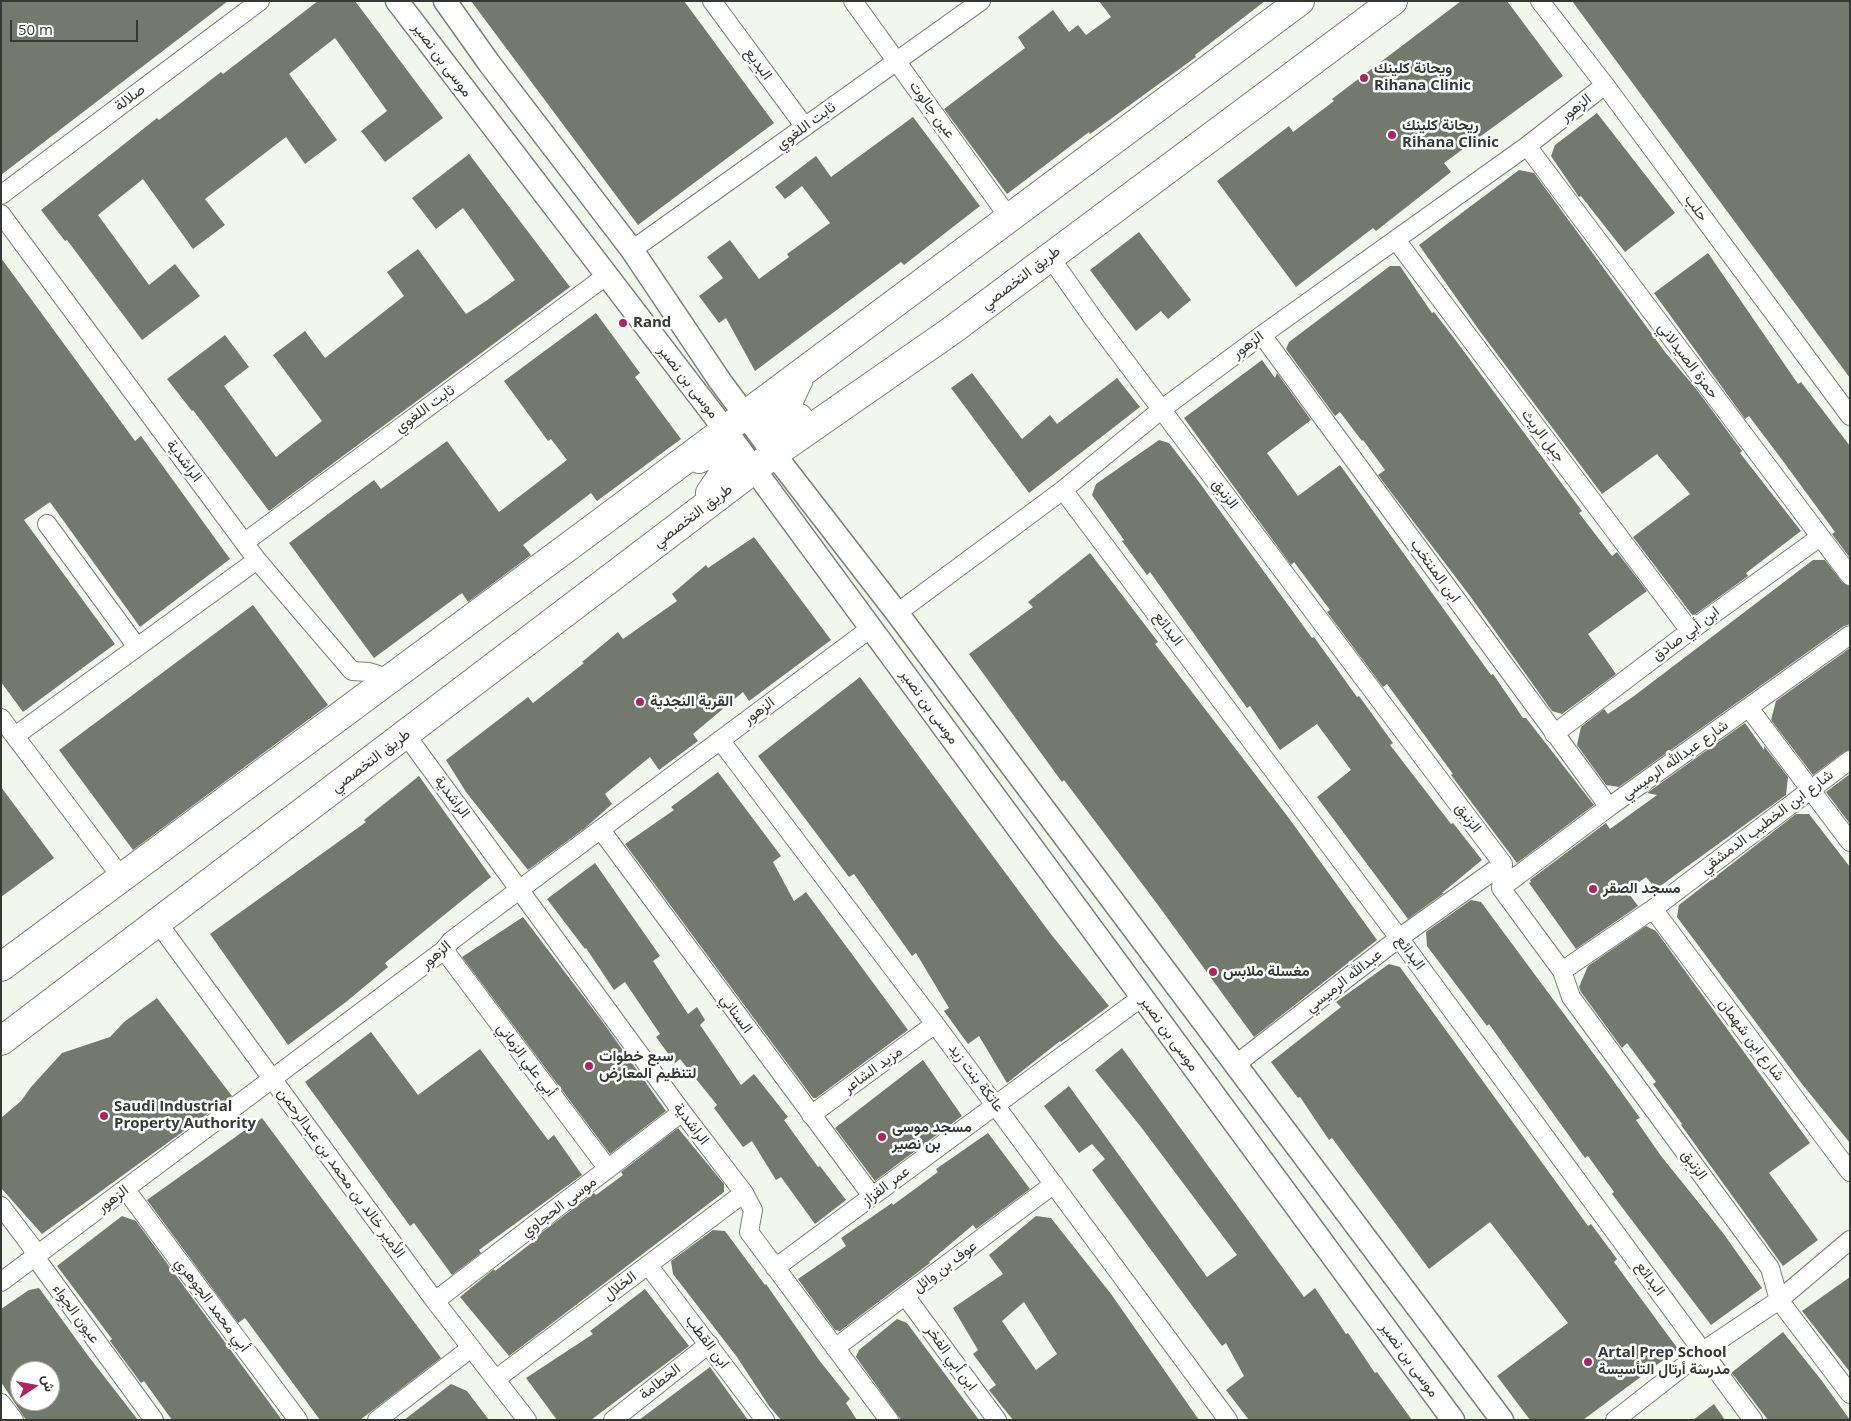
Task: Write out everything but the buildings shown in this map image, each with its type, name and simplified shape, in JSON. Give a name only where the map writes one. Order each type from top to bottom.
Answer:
[{"type":"main road","points":[[1,968],[389,678],[669,474],[1300,1]]},
{"type":"main road","name":"طريق التخصصي","points":[[1,1041],[764,462],[952,331],[1394,1]]},
{"type":"main road","points":[[804,372],[784,409],[767,428],[768,435],[775,434],[800,418],[840,408]]},
{"type":"main road","points":[[669,474],[729,446],[733,450],[735,457],[699,511]]},
{"type":"street","name":"صلالة","points":[[1,195],[260,1]]},
{"type":"street","name":"موسى بن نصير","points":[[397,1],[703,402],[735,423]]},
{"type":"street","points":[[445,1],[632,250],[731,400],[727,413],[719,415],[703,402]]},
{"type":"street","name":"البديع","points":[[712,1],[805,127]]},
{"type":"street","name":"عين جالوت","points":[[853,1],[1010,219]]},
{"type":"street","name":"ثابت اللغوي","points":[[632,250],[981,1]]},
{"type":"street","name":"حلب","points":[[1540,1],[1605,85],[1850,416]]},
{"type":"street","points":[[428,42],[458,20]]},
{"type":"street","name":"الزهور","points":[[897,613],[1064,490],[1162,409],[1262,335],[1527,146],[1605,85]]},
{"type":"street","name":"حمزة الصيدلاني","points":[[1527,146],[1850,576]]},
{"type":"street","name":"الراشدية","points":[[1,214],[258,560],[352,671],[369,672],[389,678]]},
{"type":"street","name":"جبل الريث","points":[[1396,240],[1690,631]]},
{"type":"street","name":"الزنبق","points":[[1050,257],[1095,321],[1503,864]]},
{"type":"street","name":"ثابت اللغوي","points":[[245,542],[606,276]]},
{"type":"street","name":"ابن المنتخب","points":[[1262,335],[1609,807]]},
{"type":"street","points":[[720,381],[735,423],[764,462],[798,485]]},
{"type":"street","name":"موسى بن نصير","points":[[764,462],[776,500],[1415,1365],[1453,1420]]},
{"type":"street","points":[[776,500],[771,483],[776,474],[782,472],[798,485],[897,613],[1502,1420]]},
{"type":"street","name":"البدائع","points":[[1064,490],[1399,938],[1753,1420]]},
{"type":"street","points":[[47,524],[138,647]]},
{"type":"street","name":"ابن أبي صادق","points":[[1554,734],[1690,631],[1820,537]]},
{"type":"street","points":[[15,736],[258,560]]},
{"type":"street","name":"الزهور","points":[[1,1282],[444,950],[451,941],[520,889],[871,628]]},
{"type":"street","name":"شارع عبدالله الرميسي","points":[[1501,888],[1609,807],[1850,635]]},
{"type":"street","points":[[1749,708],[1850,842]]},
{"type":"street","points":[[1,718],[122,878]]},
{"type":"street","name":"الراشدية","points":[[406,735],[682,1112],[744,1192],[753,1210],[749,1232],[889,1420]]},
{"type":"street","name":"عاتكة بنت زيد","points":[[720,740],[996,1105],[1228,1420]]},
{"type":"street","name":"شارع ابن الخطيب الدمشقي","points":[[1562,971],[1653,908],[1850,760]]},
{"type":"street","name":"السناني","points":[[601,830],[872,1196]]},
{"type":"street","points":[[1501,888],[1503,864]]},
{"type":"street","name":"عبدالله الرميسي","points":[[1235,1065],[1399,938],[1503,864]]},
{"type":"street","name":"الزنبق","points":[[1501,888],[1562,971],[1571,997],[1770,1268],[1779,1300],[1850,1394]]},
{"type":"street","name":"شارع ابن شهمان","points":[[1653,908],[1850,1172]]},
{"type":"street","name":"الأمير خالد بن محمد بن عبدالرحمن","points":[[158,923],[435,1301],[527,1420]]},
{"type":"street","name":"أبي علي الزماني","points":[[444,950],[608,1169]]},
{"type":"street","name":"عمر القزاز","points":[[775,1268],[1142,997]]},
{"type":"street","name":"مزيد الشاعر","points":[[811,1115],[935,1024]]},
{"type":"street","name":"موسى الحجاوي","points":[[435,1301],[682,1112]]},
{"type":"street","name":"عوف بن وائل","points":[[835,1348],[906,1297],[1054,1184]]},
{"type":"street","name":"أبي محمد الجوهري","points":[[126,1190],[298,1420]]},
{"type":"street","name":"الخلال","points":[[496,1378],[744,1192]]},
{"type":"street","name":"عيون الجواء","points":[[1,1206],[32,1247],[35,1257],[154,1420]]},
{"type":"street","points":[[1615,1420],[1703,1351],[1779,1300],[1850,1240]]},
{"type":"street","name":"ابن القطب","points":[[648,1265],[765,1420]]},
{"type":"street","name":"ابن أبي الفخر","points":[[906,1297],[997,1420]]},
{"type":"street","points":[[1415,1365],[1442,1342]]},
{"type":"street","name":"الخطامة","points":[[613,1420],[709,1344]]},
{"type":"street","points":[[377,1420],[470,1348]]},
{"type":"street","points":[[1,1403],[14,1420]]},
{"type":"place","name":"ويحانة كلينك Rihana Clinic","points":[[1364,78]]},
{"type":"place","name":"ريحانة كلينك Rihana Clinic","points":[[1392,135]]},
{"type":"place","name":"Rand","points":[[623,323]]},
{"type":"place","name":"القرية النجدية","points":[[640,702]]},
{"type":"place","name":"مسجد الصقر","points":[[1593,889]]},
{"type":"place","name":"مغسلة ملابس","points":[[1213,972]]},
{"type":"place","name":"سبع خطوات لتنظيم المعارض","points":[[589,1066]]},
{"type":"place","name":"Saudi Industrial Property Authority","points":[[104,1116]]},
{"type":"place","name":"مسجد موسى بن نصير","points":[[882,1137]]},
{"type":"place","name":"Artal Prep School مدرسة أرتال التأسيسة","points":[[1588,1362]]}]
